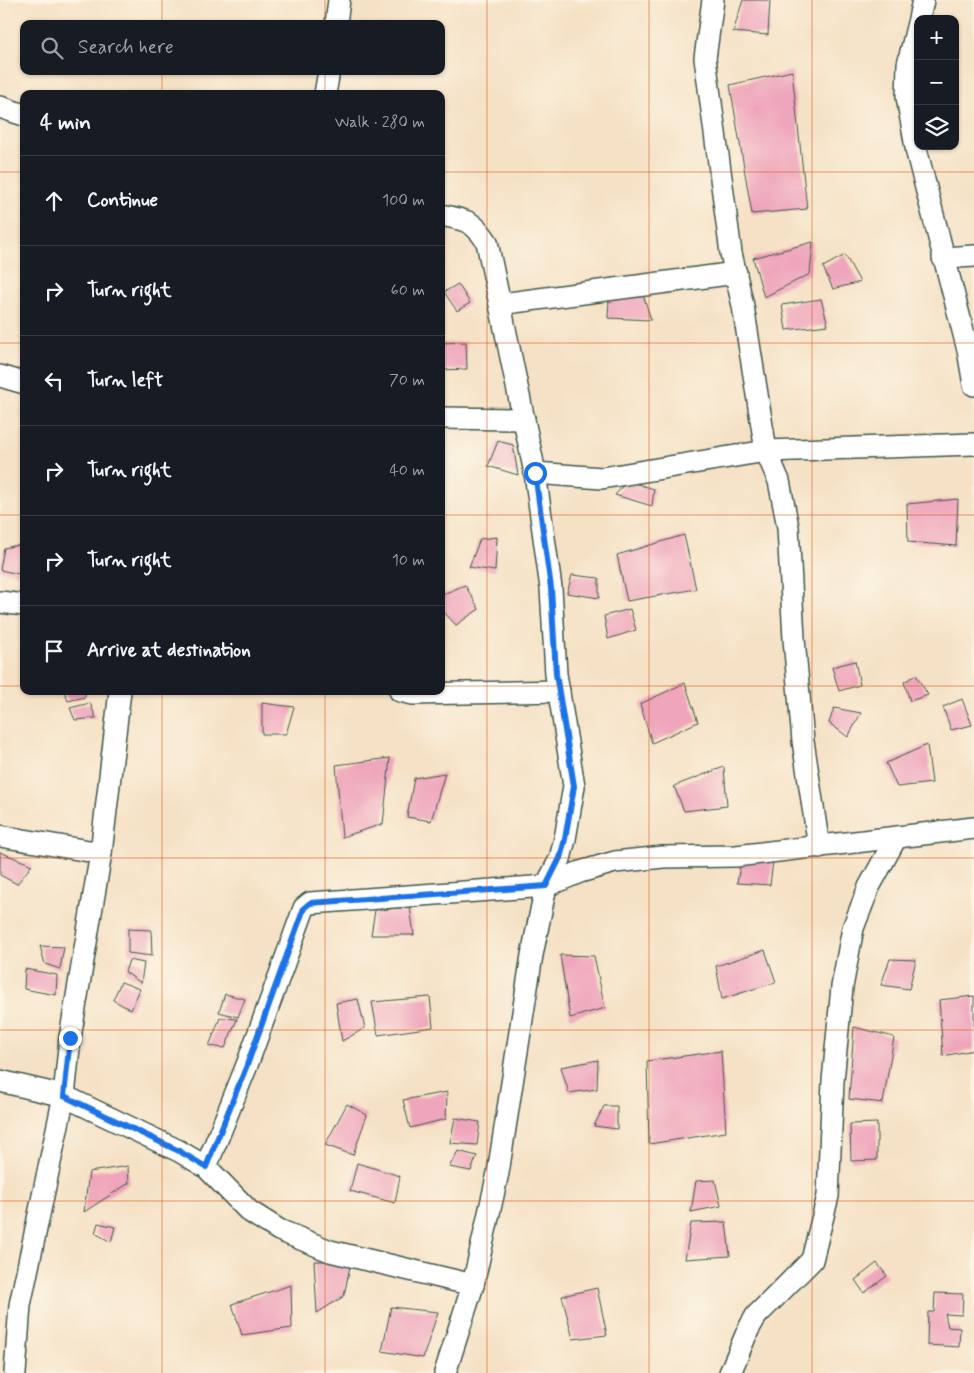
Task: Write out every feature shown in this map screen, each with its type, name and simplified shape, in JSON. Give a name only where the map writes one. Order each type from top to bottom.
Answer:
[{"type":"street","points":[[336,20],[339,0]]},
{"type":"street","points":[[713,0],[705,58],[736,272],[744,306],[766,451],[778,481],[788,527],[794,639],[803,741],[819,847]]},
{"type":"street","points":[[920,15],[923,0]]},
{"type":"street","points":[[914,39],[908,64],[907,97],[917,153],[968,350],[974,385]]},
{"type":"street","points":[[326,90],[328,75]]},
{"type":"street","points":[[0,107],[20,114]]},
{"type":"street","points":[[445,216],[461,219],[477,226],[487,242],[535,473],[551,588],[559,691],[574,786],[564,845],[560,858],[546,886],[530,964],[498,1173],[472,1285],[445,1373]]},
{"type":"street","points":[[943,258],[974,256]]},
{"type":"street","points":[[500,304],[736,272]]},
{"type":"street","points":[[0,376],[20,382]]},
{"type":"street","points":[[445,418],[524,419]]},
{"type":"street","points":[[535,473],[602,478],[766,451],[974,444]]},
{"type":"street","points":[[0,602],[20,604]]},
{"type":"street","points":[[445,693],[559,691]]},
{"type":"street","points":[[15,1373],[20,1305],[64,1096],[70,1038],[101,853],[120,695]]},
{"type":"street","points":[[206,1167],[247,1065],[304,908],[310,903],[546,886],[580,872],[615,862],[663,857],[736,856],[974,828]]},
{"type":"street","points":[[0,836],[101,853]]},
{"type":"street","points":[[737,1370],[748,1330],[756,1316],[812,1260],[828,1196],[833,1081],[842,987],[854,928],[869,887],[896,838]]},
{"type":"street","points":[[0,1081],[64,1096],[179,1151],[206,1167],[249,1211],[279,1230],[330,1251],[472,1285]]},
{"type":"building","points":[[743,0],[770,0],[768,35],[733,32]]},
{"type":"building","points":[[792,71],[807,209],[752,214],[730,85]]},
{"type":"building","points":[[813,242],[810,274],[764,297],[753,258]]},
{"type":"building","points":[[845,255],[860,282],[833,289],[823,267]]},
{"type":"building","points":[[458,284],[470,303],[457,311],[445,291]]},
{"type":"building","points":[[642,291],[651,320],[608,318],[609,299]]},
{"type":"building","points":[[821,299],[828,325],[786,330],[782,305]]},
{"type":"building","points":[[466,342],[467,369],[445,370],[445,343]]},
{"type":"building","points":[[498,441],[513,445],[518,475],[488,466]]},
{"type":"building","points":[[627,481],[654,489],[652,506],[615,495]]},
{"type":"building","points":[[958,499],[956,546],[908,542],[907,504]]},
{"type":"building","points":[[684,535],[696,589],[627,601],[617,555]]},
{"type":"building","points":[[497,537],[495,571],[469,567],[480,539]]},
{"type":"building","points":[[20,545],[20,574],[0,570],[4,548]]},
{"type":"building","points":[[572,575],[599,578],[599,598],[567,593]]},
{"type":"building","points":[[465,585],[479,609],[456,625],[445,613],[445,593]]},
{"type":"building","points":[[630,609],[636,630],[608,639],[604,616]]},
{"type":"building","points":[[855,661],[860,685],[839,691],[832,667]]},
{"type":"building","points":[[916,675],[928,695],[910,701],[904,682]]},
{"type":"building","points":[[685,683],[698,722],[652,743],[640,704]]},
{"type":"building","points":[[66,695],[85,695],[85,697],[68,701]]},
{"type":"building","points":[[962,699],[972,725],[951,730],[943,707]]},
{"type":"building","points":[[90,703],[96,718],[75,720],[70,708]]},
{"type":"building","points":[[262,703],[294,707],[286,734],[262,734]]},
{"type":"building","points":[[834,708],[861,713],[848,737],[829,723]]},
{"type":"building","points":[[927,745],[932,783],[897,787],[886,763]]},
{"type":"building","points":[[390,758],[383,824],[342,837],[336,765]]},
{"type":"building","points":[[724,767],[727,806],[684,811],[674,786]]},
{"type":"building","points":[[445,773],[431,821],[407,817],[414,778]]},
{"type":"building","points":[[0,852],[32,865],[17,884],[0,875]]},
{"type":"building","points":[[741,861],[773,861],[770,885],[737,883]]},
{"type":"building","points":[[410,907],[414,935],[371,935],[375,910]]},
{"type":"building","points":[[128,929],[151,930],[152,956],[128,953]]},
{"type":"building","points":[[40,946],[64,947],[60,969],[45,964]]},
{"type":"building","points":[[765,950],[776,982],[722,999],[716,966]]},
{"type":"building","points":[[560,955],[594,956],[605,1008],[570,1018]]},
{"type":"building","points":[[890,959],[916,960],[909,989],[881,985]]},
{"type":"building","points":[[129,960],[144,963],[141,983],[125,972]]},
{"type":"building","points":[[25,969],[57,975],[56,995],[24,989]]},
{"type":"building","points":[[121,982],[140,989],[131,1010],[113,1000]]},
{"type":"building","points":[[225,994],[245,999],[238,1017],[219,1012]]},
{"type":"building","points":[[974,996],[974,1050],[943,1056],[939,1000]]},
{"type":"building","points":[[430,997],[433,1027],[378,1035],[372,1002]]},
{"type":"building","points":[[358,999],[365,1028],[342,1041],[336,1003]]},
{"type":"building","points":[[220,1018],[237,1019],[225,1048],[209,1046]]},
{"type":"building","points":[[854,1027],[894,1037],[883,1103],[849,1099]]},
{"type":"building","points":[[721,1051],[726,1132],[649,1144],[647,1061]]},
{"type":"building","points":[[598,1060],[597,1089],[569,1093],[561,1067]]},
{"type":"building","points":[[447,1092],[446,1119],[410,1128],[403,1100]]},
{"type":"building","points":[[347,1104],[367,1115],[353,1155],[325,1145]]},
{"type":"building","points":[[604,1106],[617,1106],[617,1129],[594,1126]]},
{"type":"building","points":[[455,1118],[480,1122],[477,1145],[450,1143]]},
{"type":"building","points":[[877,1123],[877,1160],[851,1161],[850,1124]]},
{"type":"building","points":[[458,1151],[477,1156],[471,1171],[449,1167]]},
{"type":"building","points":[[357,1163],[400,1176],[395,1203],[350,1191]]},
{"type":"building","points":[[128,1166],[129,1183],[84,1212],[89,1172]]},
{"type":"building","points":[[715,1180],[721,1206],[691,1212],[696,1181]]},
{"type":"building","points":[[726,1222],[730,1256],[685,1259],[691,1223]]},
{"type":"building","points":[[98,1223],[115,1227],[111,1242],[95,1233]]},
{"type":"building","points":[[314,1261],[351,1261],[344,1296],[317,1313]]},
{"type":"building","points":[[877,1263],[887,1276],[864,1293],[855,1280]]},
{"type":"building","points":[[291,1285],[292,1328],[242,1335],[232,1304]]},
{"type":"building","points":[[597,1288],[607,1335],[573,1339],[562,1296]]},
{"type":"building","points":[[935,1293],[963,1294],[962,1315],[945,1314],[948,1327],[960,1328],[959,1347],[927,1345],[928,1312],[934,1312]]},
{"type":"building","points":[[391,1307],[438,1312],[423,1358],[382,1351]]},
{"type":"route","points":[[70,1038],[64,1096],[179,1151],[206,1167],[247,1065],[304,908],[310,903],[546,886],[560,858],[574,786],[556,674],[551,588],[535,473]]}]
